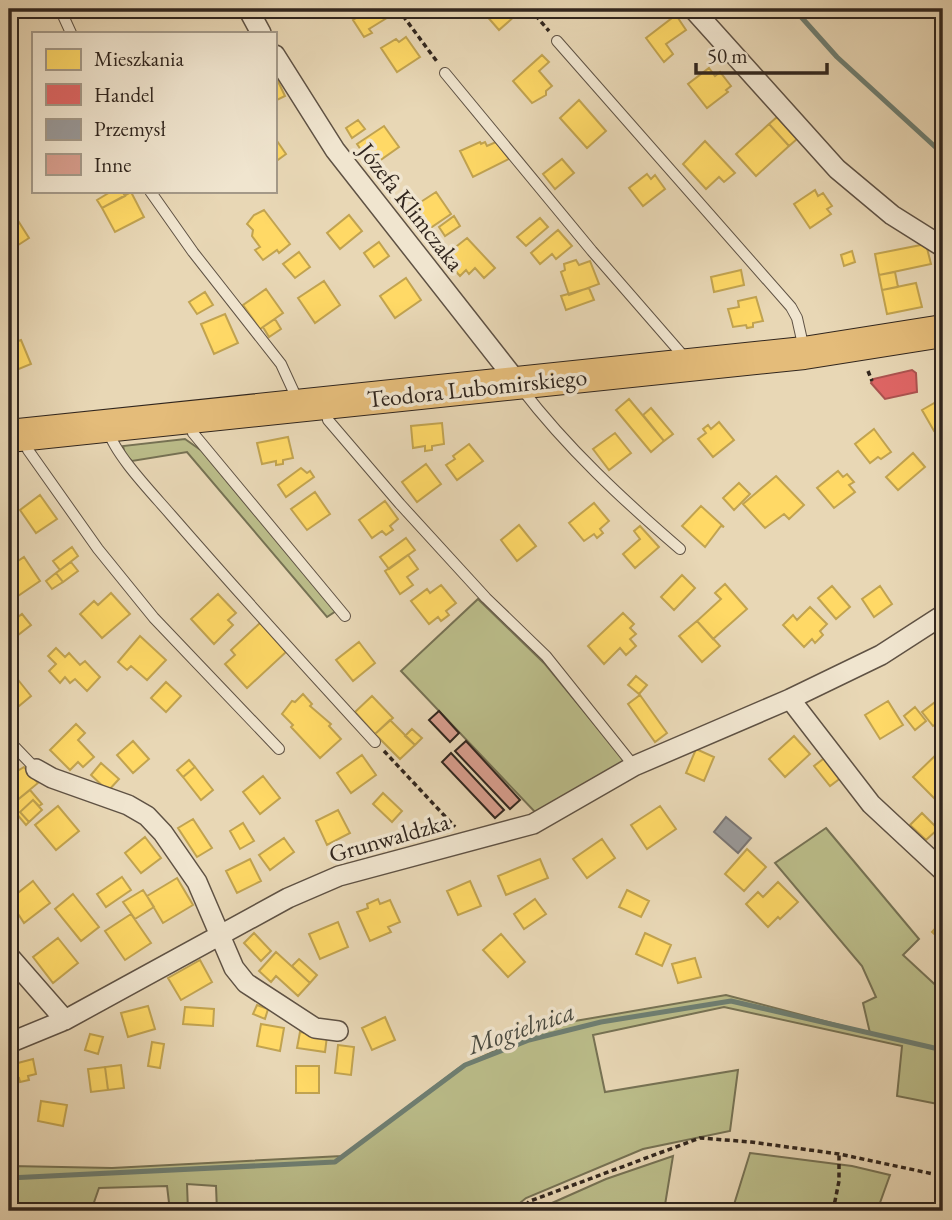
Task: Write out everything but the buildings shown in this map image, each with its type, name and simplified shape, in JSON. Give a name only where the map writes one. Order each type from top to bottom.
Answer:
[{"type":"highway","name":"Teodora Lubomirskiego","points":[[15,436],[804,353],[943,331]]},
{"type":"street","points":[[248,9],[260,32]]},
{"type":"street","points":[[693,9],[837,169],[892,215],[943,247]]},
{"type":"street","name":"Józefa Klimczaka","points":[[276,57],[335,150],[518,383]]},
{"type":"street","name":"Grunwaldzka","points":[[9,1043],[65,1020],[288,898],[339,876],[533,824],[634,766],[790,699],[881,655],[943,615]]},
{"type":"street","points":[[790,699],[871,804],[943,871]]},
{"type":"street","points":[[36,769],[52,778],[128,805],[147,816],[163,833],[197,882],[213,913],[234,968],[246,983],[315,1027],[338,1031]]},
{"type":"street","points":[[9,956],[65,1020]]},
{"type":"lane","points":[[60,9],[71,32]]},
{"type":"lane","points":[[557,41],[791,307],[797,318],[804,353]]},
{"type":"lane","points":[[445,73],[592,251],[691,365]]},
{"type":"lane","points":[[150,192],[312,405],[460,569],[546,656],[634,766]]},
{"type":"lane","points":[[518,383],[574,449],[635,510],[680,549]]},
{"type":"lane","points":[[189,418],[193,433],[345,616]]},
{"type":"lane","points":[[107,426],[111,441],[237,592],[375,742]]},
{"type":"lane","points":[[15,436],[29,450],[98,549],[154,618],[279,749]]},
{"type":"lane","points":[[9,741],[36,769]]},
{"type":"path","points":[[398,9],[445,73]]},
{"type":"path","points":[[530,9],[557,41]]},
{"type":"path","points":[[868,371],[872,381]]},
{"type":"path","points":[[375,742],[468,841]]},
{"type":"path","points":[[519,1211],[530,1201],[700,1138],[839,1154],[943,1175]]},
{"type":"path","points":[[833,1211],[839,1181],[839,1154]]},
{"type":"green space","points":[[185,439],[202,451],[336,611],[327,617],[187,452],[132,461],[125,455],[123,446]]},
{"type":"green space","points":[[478,599],[545,664],[625,761],[535,812],[401,671]]},
{"type":"green space","points":[[826,828],[919,939],[903,955],[943,992],[943,1105],[897,1096],[902,1046],[724,1007],[593,1035],[605,1092],[738,1070],[730,1131],[643,1149],[526,1198],[510,1211],[217,1211],[216,1186],[187,1184],[188,1211],[170,1211],[167,1186],[99,1188],[91,1211],[9,1211],[11,1166],[112,1168],[342,1156],[459,1068],[546,1026],[726,995],[870,1033],[863,1003],[876,997],[862,966],[775,863]]},
{"type":"green space","points":[[750,1153],[852,1166],[890,1175],[877,1211],[732,1211]]},
{"type":"green space","points":[[673,1156],[664,1211],[534,1211],[606,1179]]},
{"type":"waterway","points":[[794,9],[837,57],[943,154]]},
{"type":"waterway","name":"Mogielnica","points":[[9,1178],[335,1162],[465,1065],[529,1040],[601,1022],[731,1001],[943,1050]]}]
